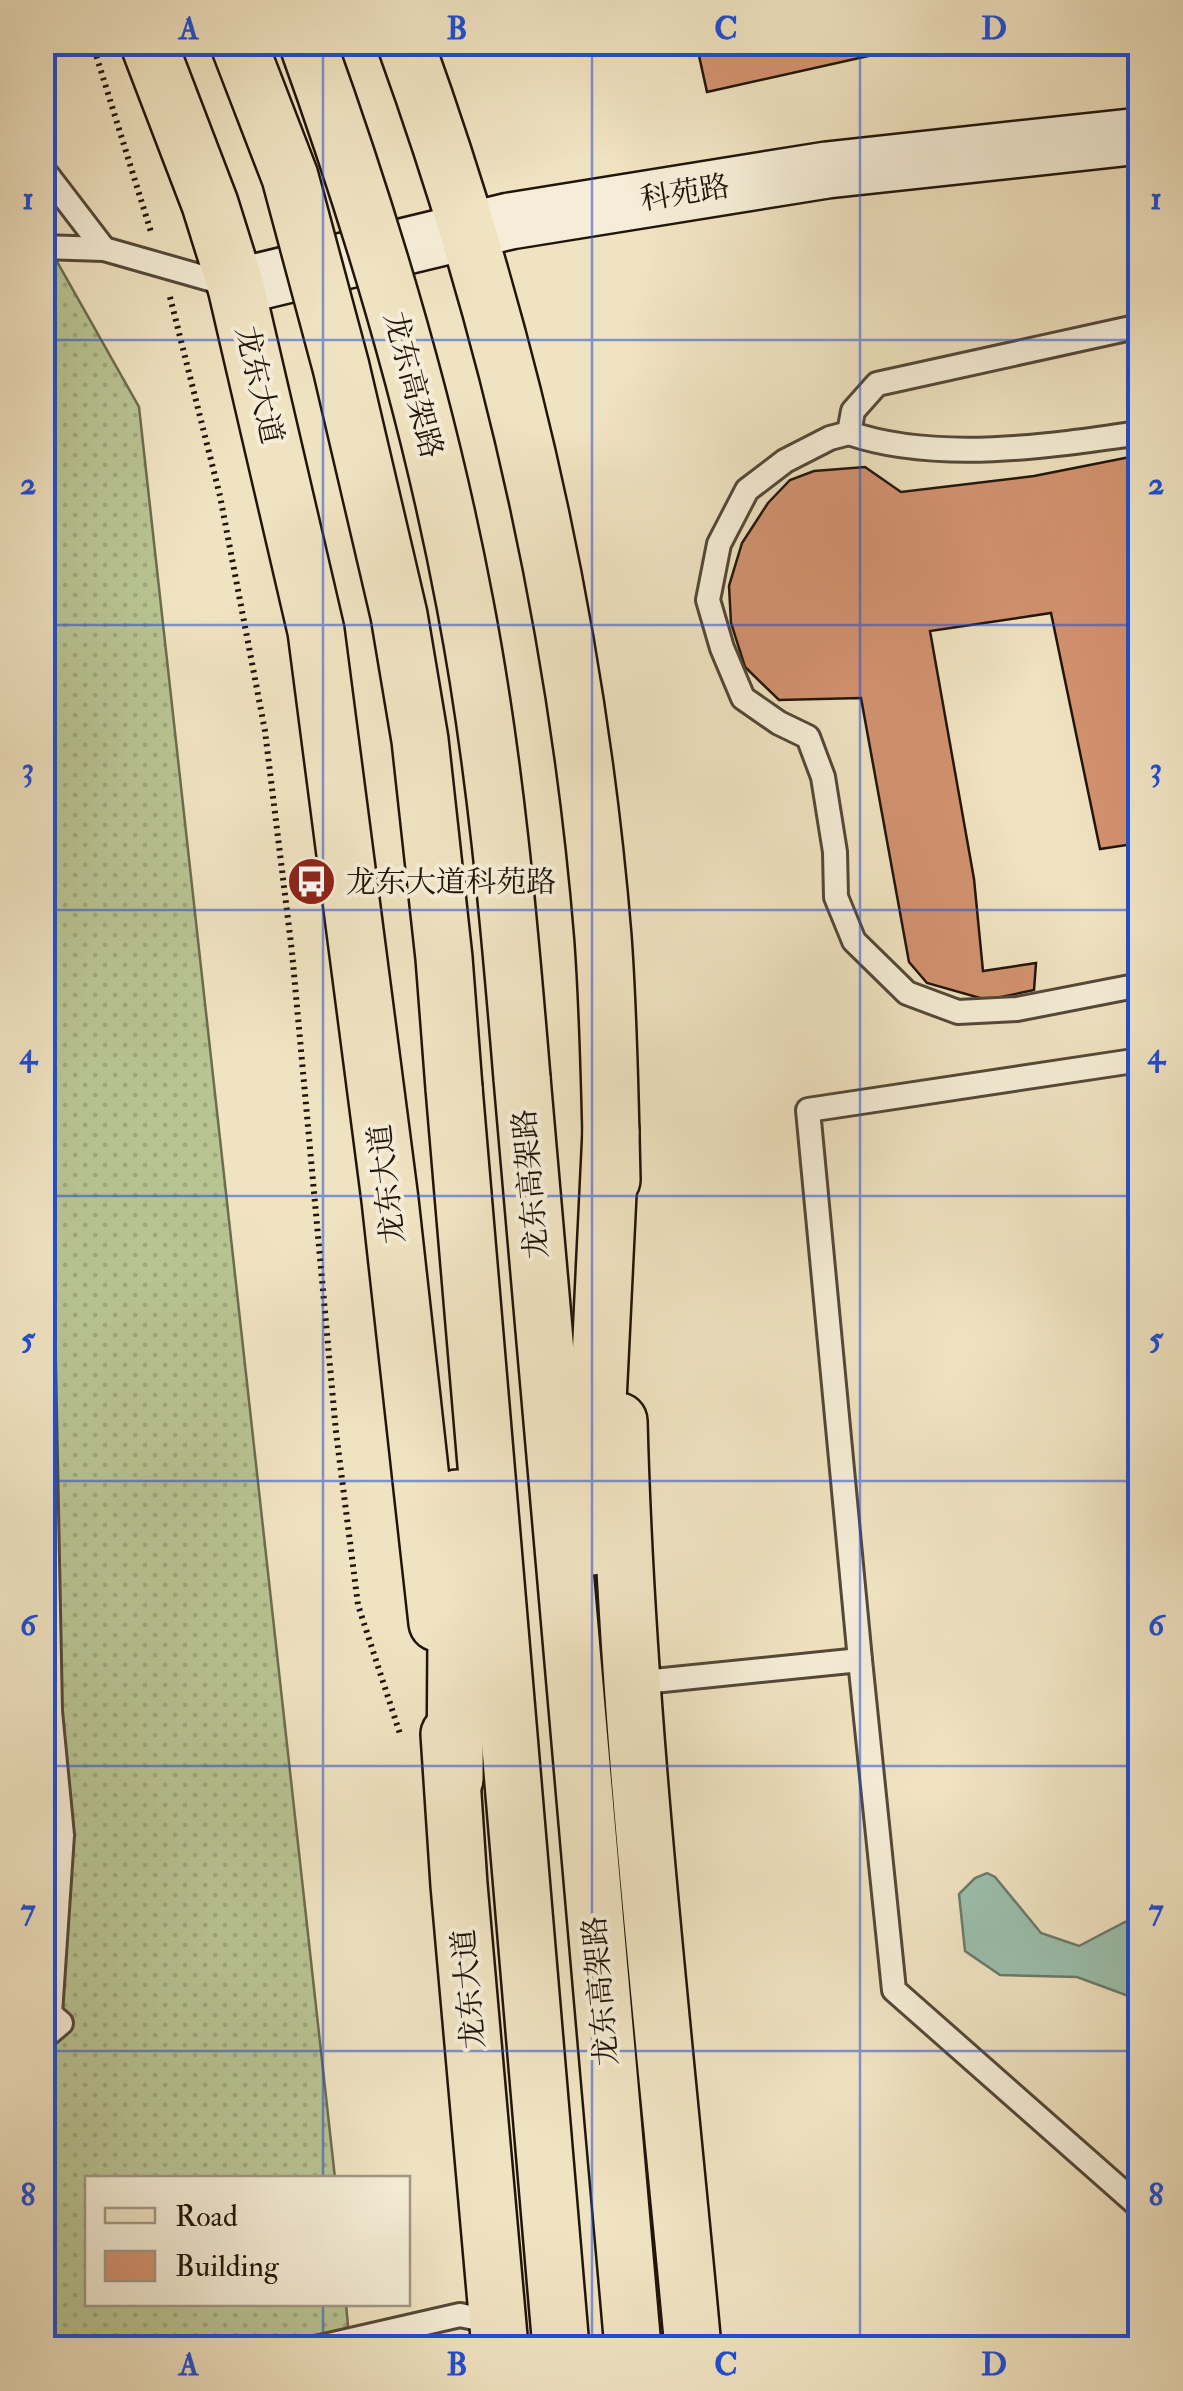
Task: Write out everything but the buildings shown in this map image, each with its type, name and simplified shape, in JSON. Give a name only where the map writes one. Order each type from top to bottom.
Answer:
[{"type":"main road","name":"龙东大道","points":[[148,42],[210,204],[236,287],[316,631],[390,1200],[454,1778],[459,1884],[499,2336]]},
{"type":"main road","points":[[238,42],[295,196],[341,367],[398,614],[420,740],[444,958],[561,2348]]},
{"type":"main road","name":"龙东高架路","points":[[307,42],[354,171],[440,487],[465,604],[488,744],[522,1078],[633,2348]]},
{"type":"main road","points":[[405,42],[469,228],[530,466],[574,694],[603,938],[621,1501],[634,1683],[694,2348]]},
{"type":"main road","points":[[580,1765],[611,1131]]},
{"type":"main road","points":[[454,1778],[460,1165]]},
{"type":"street","name":"科苑路","points":[[236,287],[469,228],[827,170],[1140,136]]},
{"type":"lane","points":[[42,168],[104,249]]},
{"type":"lane","points":[[42,247],[104,249],[236,287]]},
{"type":"lane","points":[[849,432],[853,411],[877,384],[1140,326]]},
{"type":"lane","points":[[1140,433],[1054,446],[950,448],[879,443],[849,432],[830,438],[785,461],[748,490],[719,544],[708,600],[743,698],[808,738],[823,777],[835,852],[836,897],[854,942],[907,993],[958,1012],[1016,1010],[1140,985]]},
{"type":"lane","points":[[1140,1060],[808,1110],[894,1990],[1140,2207]]},
{"type":"lane","points":[[42,1307],[46,1715],[62,1835],[46,2010],[61,2023],[42,2039]]},
{"type":"lane","points":[[634,1683],[860,1660]]},
{"type":"lane","points":[[316,2348],[460,2315],[499,2336]]},
{"type":"path","points":[[92,42],[136,176],[220,496],[265,731],[292,952],[336,1432],[358,1606],[404,1744]]},
{"type":"shaded area","points":[[42,235],[139,407],[335,2176],[85,2176],[85,2306],[346,2306],[350,2348],[43,2348]]},
{"type":"shaded area","points":[[987,1873],[995,1877],[1041,1933],[1079,1946],[1125,1922],[1140,1920],[1140,2012],[1126,1995],[1077,1977],[1000,1975],[965,1951],[959,1894],[975,1878]]},
{"type":"place","name":"龙东大道科苑路","points":[[311,882]]}]
